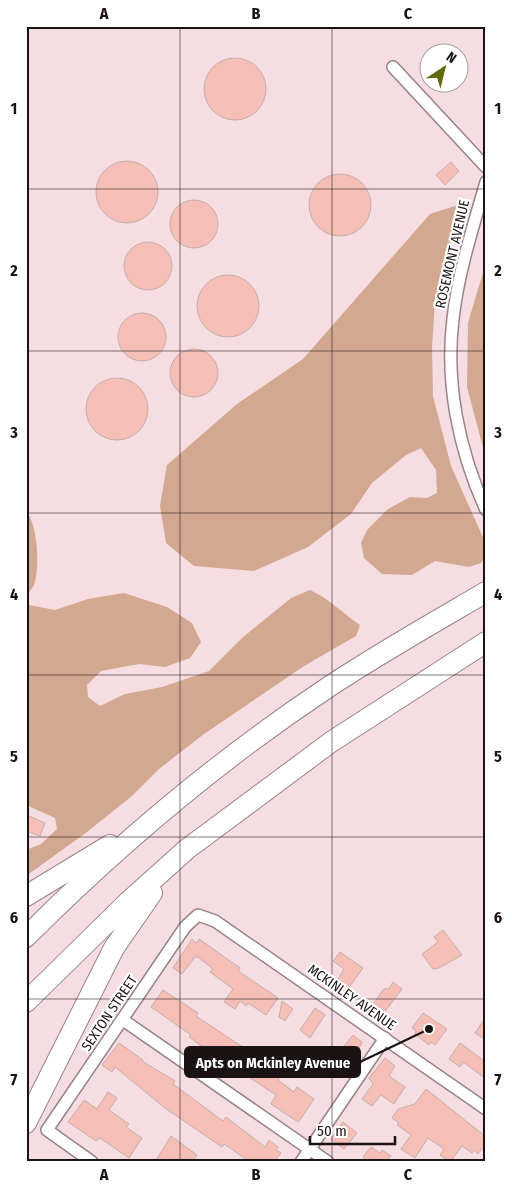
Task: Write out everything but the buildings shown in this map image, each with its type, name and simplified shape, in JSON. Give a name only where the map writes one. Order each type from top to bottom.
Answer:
[{"type":"highway","points":[[26,937],[148,822],[226,760],[309,700],[366,663],[486,592]]},
{"type":"highway","points":[[26,1002],[128,902],[199,840],[331,742],[486,642]]},
{"type":"highway","points":[[26,896],[148,822]]},
{"type":"highway","points":[[26,1123],[119,940],[143,905],[199,840]]},
{"type":"street","points":[[393,67],[486,167]]},
{"type":"street","name":"ROSEMONT AVENUE","points":[[486,182],[463,264],[453,318],[451,345],[457,420],[470,473],[486,510]]},
{"type":"street","name":"SEXTON STREET","points":[[92,1162],[47,1130],[185,927],[198,915]]},
{"type":"street","name":"MCKINLEY AVENUE","points":[[198,915],[215,921],[486,1109]]},
{"type":"street","points":[[123,1020],[328,1162]]},
{"type":"street","points":[[301,1162],[385,1038]]},
{"type":"shaded area","points":[[458,205],[462,214],[445,254],[435,301],[432,347],[433,396],[451,466],[486,544],[486,556],[481,563],[469,567],[435,561],[412,575],[382,574],[364,558],[361,543],[367,530],[388,509],[410,497],[427,498],[437,493],[436,470],[421,448],[406,455],[372,483],[351,514],[308,547],[254,571],[194,566],[166,543],[160,506],[167,465],[237,404],[303,359],[430,214]]},
{"type":"shaded area","points":[[484,269],[486,269],[486,321],[483,339],[486,343],[486,459],[467,387],[468,323]]},
{"type":"shaded area","points":[[26,511],[33,526],[37,547],[36,578],[34,585],[27,595],[29,605],[55,610],[88,599],[124,593],[167,607],[192,623],[201,642],[190,658],[165,667],[139,664],[101,671],[87,685],[88,697],[100,706],[125,694],[162,687],[209,671],[242,638],[291,598],[310,590],[330,602],[360,625],[356,636],[304,666],[204,734],[159,769],[132,796],[87,832],[26,876],[26,850],[41,844],[57,829],[55,818],[26,805]]},
{"type":"place","name":"Apts on Mckinley Avenue","points":[[429,1029]]}]
